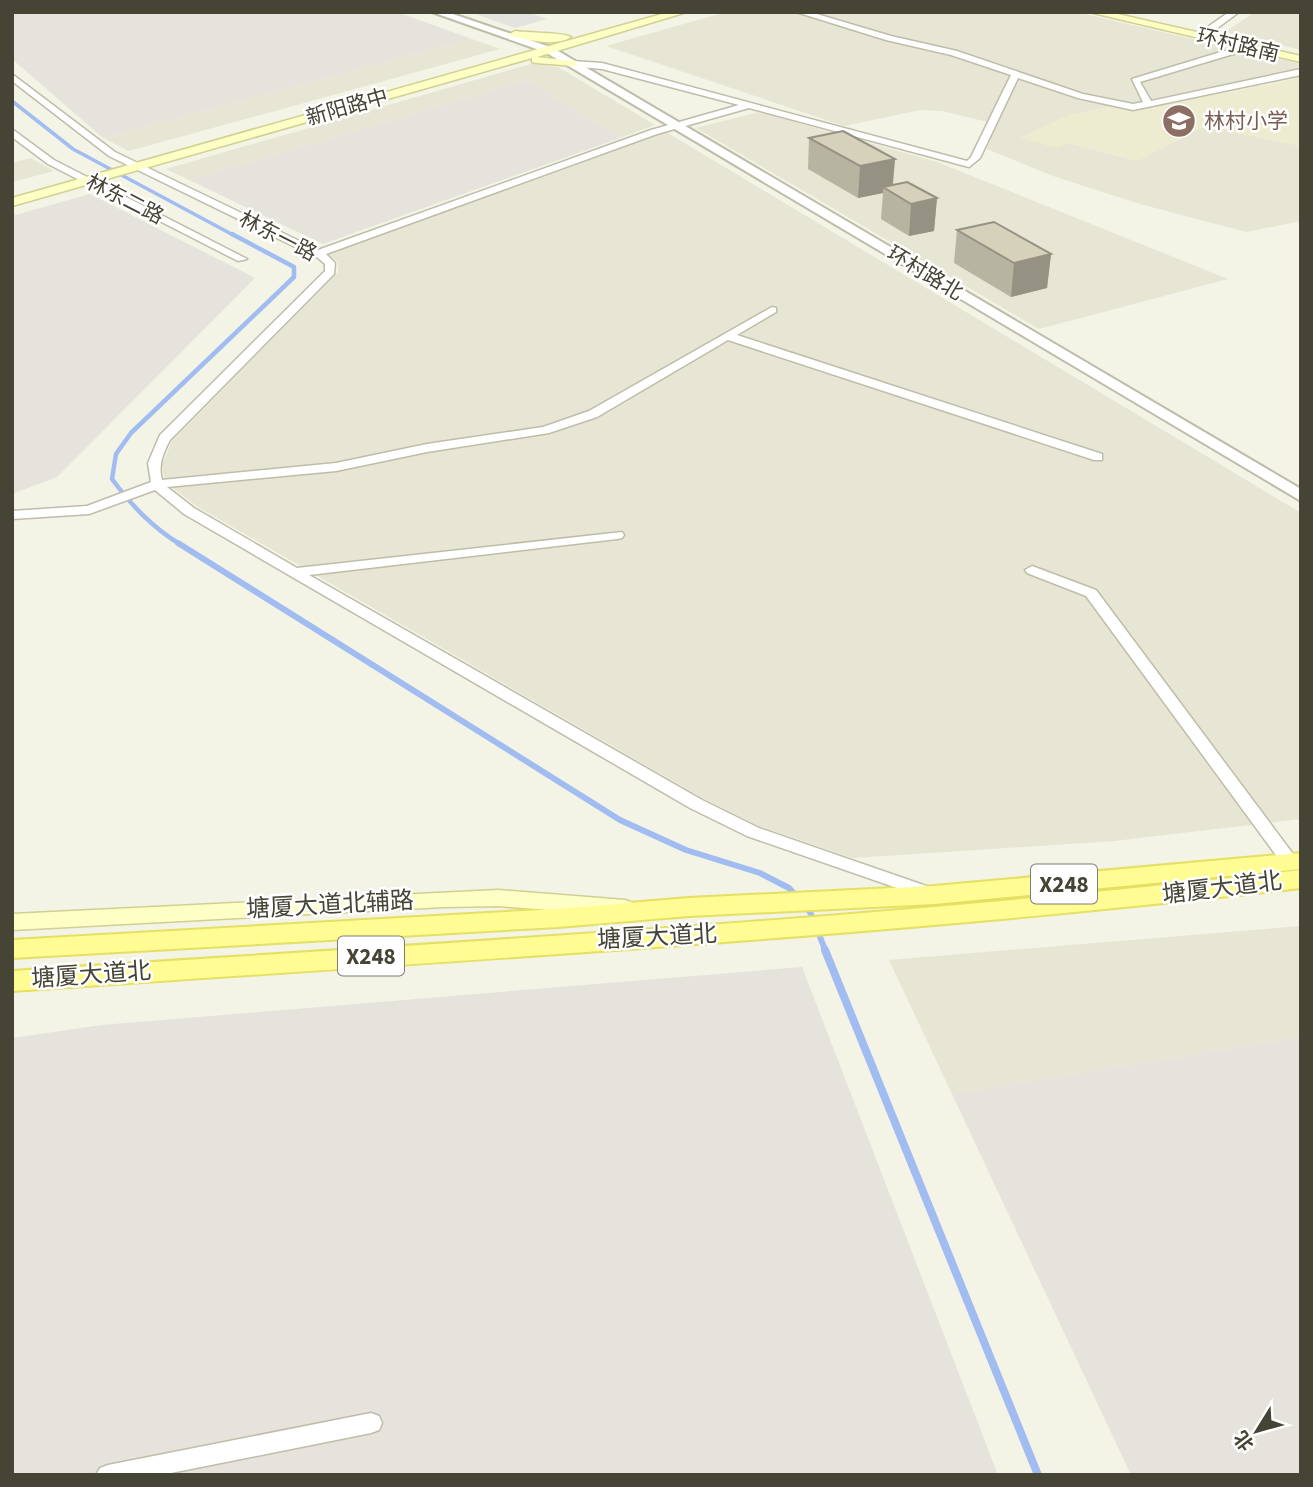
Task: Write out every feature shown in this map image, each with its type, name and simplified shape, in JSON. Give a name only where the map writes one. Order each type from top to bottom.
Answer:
[{"type":"main road","name":"新阳路中","points":[[12,202],[87,176],[504,59],[571,36],[656,12]]},
{"type":"main road","name":"新阳路中","points":[[542,47],[682,12]]},
{"type":"main road","name":"环村路南","points":[[1094,12],[1301,57]]},
{"type":"main road","name":"环村路南","points":[[1113,12],[1301,57]]},
{"type":"main road","points":[[496,33],[509,44],[504,59],[572,64]]},
{"type":"main road","points":[[515,34],[538,38],[571,36]]},
{"type":"main road","name":"新阳路中","points":[[12,192],[87,176]]},
{"type":"main road","name":"塘厦大道北","points":[[12,949],[689,907],[934,895],[1297,867]]},
{"type":"main road","name":"塘厦大道北","points":[[12,981],[842,925],[1148,897],[1297,867]]},
{"type":"main road","name":"塘厦大道北辅路","points":[[12,922],[498,898],[648,910]]},
{"type":"street","points":[[437,12],[542,47]]},
{"type":"street","points":[[453,12],[515,34],[542,47]]},
{"type":"street","points":[[800,12],[889,38],[954,53],[1081,96],[1133,107],[1301,72]]},
{"type":"street","points":[[1205,33],[1235,12]]},
{"type":"street","name":"环村路北","points":[[542,47],[1301,496]]},
{"type":"street","points":[[1148,104],[1135,81],[1247,47]]},
{"type":"street","points":[[572,64],[602,66],[969,164],[975,158],[1016,73]]},
{"type":"street","name":"林东一路","points":[[12,77],[125,165],[317,254],[330,264],[330,272],[164,438],[152,465],[152,477],[156,485]]},
{"type":"street","points":[[317,254],[676,126],[749,105]]},
{"type":"street","name":"林东二路","points":[[12,132],[51,162],[87,176],[242,259]]},
{"type":"street","points":[[12,515],[76,513],[156,485],[183,480],[346,466],[427,448],[545,430],[593,414],[730,337],[772,310]]},
{"type":"street","points":[[730,337],[1098,457]]},
{"type":"street","points":[[156,485],[189,511],[696,804],[753,832],[934,895]]},
{"type":"street","points":[[296,572],[617,535]]},
{"type":"street","points":[[1031,570],[1091,593],[1297,867]]},
{"type":"street","points":[[108,1475],[371,1423]]},
{"type":"shaded area","points":[[23,12],[397,12],[472,39],[103,138],[12,59],[12,15]]},
{"type":"shaded area","points":[[470,12],[527,12],[547,19],[515,28]]},
{"type":"shaded area","points":[[726,12],[1076,12],[1301,64],[1292,71],[1069,115],[1069,143],[1137,161],[1204,126],[1301,146],[1301,221],[1246,232],[1140,204],[1053,176],[987,149],[996,124],[942,111],[920,110],[844,126],[606,46]]},
{"type":"shaded area","points":[[1255,12],[1301,12],[1301,50],[1225,32]]},
{"type":"shaded area","points":[[472,39],[500,49],[129,151],[103,138]]},
{"type":"shaded area","points":[[531,64],[558,67],[655,125],[620,138],[527,80],[189,180],[166,169]]},
{"type":"shaded area","name":"林村小学","points":[[1301,75],[1301,146],[1204,127],[1137,161],[1069,143],[1057,148],[1020,138],[1069,115],[1114,106],[1132,111],[1290,80]]},
{"type":"shaded area","points":[[527,80],[620,138],[323,244],[189,180]]},
{"type":"shaded area","points":[[759,112],[937,162],[1228,279],[1039,329],[696,128]]},
{"type":"shaded area","points":[[666,132],[1301,513],[1301,819],[1114,841],[853,858],[759,826],[704,799],[198,507],[165,482],[162,464],[173,439],[338,272],[338,262],[328,254]]},
{"type":"shaded area","points":[[31,158],[54,171],[12,182],[12,163]]},
{"type":"shaded area","points":[[90,194],[255,278],[57,477],[12,494],[12,216]]},
{"type":"shaded area","points":[[1301,926],[1301,1037],[952,1094],[889,960]]},
{"type":"shaded area","points":[[802,967],[998,1475],[12,1475],[12,1038],[102,1025]]},
{"type":"shaded area","points":[[1301,1037],[1301,1475],[1131,1475],[952,1094]]},
{"type":"building","points":[[843,131],[895,159],[860,166],[809,138]]},
{"type":"building","points":[[907,182],[937,198],[911,204],[883,187]]},
{"type":"building","points":[[994,222],[1051,254],[1014,263],[957,230]]},
{"type":"waterway","points":[[12,101],[73,149],[235,236]]},
{"type":"waterway","points":[[179,544],[143,515],[112,479],[116,454],[131,433],[294,277],[294,267],[232,234]]},
{"type":"waterway","points":[[179,544],[620,820],[686,850],[760,873],[789,888],[810,912],[826,952]]},
{"type":"waterway","points":[[825,950],[1038,1475]]},
{"type":"place","name":"林村小学","points":[[1179,121]]}]
